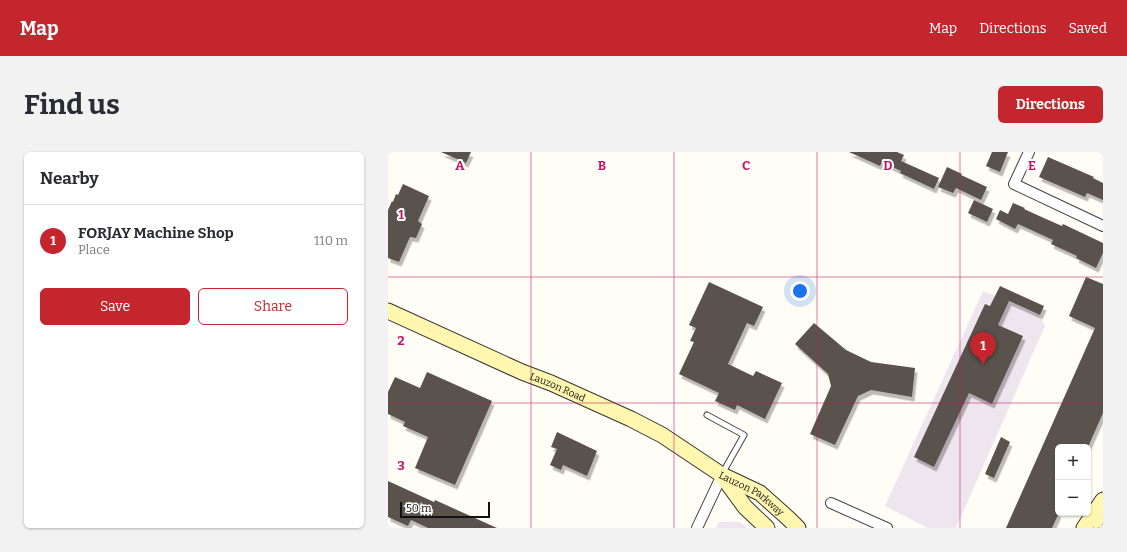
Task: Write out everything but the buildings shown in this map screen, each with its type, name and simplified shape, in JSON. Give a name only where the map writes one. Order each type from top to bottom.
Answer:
[{"type":"main road","name":"Lauzon Road","points":[[388,311],[522,372],[551,383],[631,419],[662,435],[722,474]]},
{"type":"main road","name":"Lauzon Parkway","points":[[722,474],[760,493],[793,523],[804,528]]},
{"type":"main road","name":"Lauzon Parkway","points":[[722,474],[745,507],[767,528]]},
{"type":"main road","points":[[1084,528],[1103,502]]},
{"type":"main road","points":[[1101,528],[1103,502]]},
{"type":"street","points":[[1029,152],[1014,184],[1103,226]]},
{"type":"street","points":[[697,528],[722,474]]},
{"type":"street","points":[[831,503],[887,528]]},
{"type":"lane","points":[[707,415],[744,435],[722,474]]},
{"type":"shaded area","points":[[983,291],[1039,315],[1045,326],[956,528],[928,528],[885,506]]},
{"type":"shaded area","points":[[719,522],[740,522],[747,528],[716,528]]},
{"type":"place","name":"FORJAY Machine Shop","points":[[983,365]]}]
